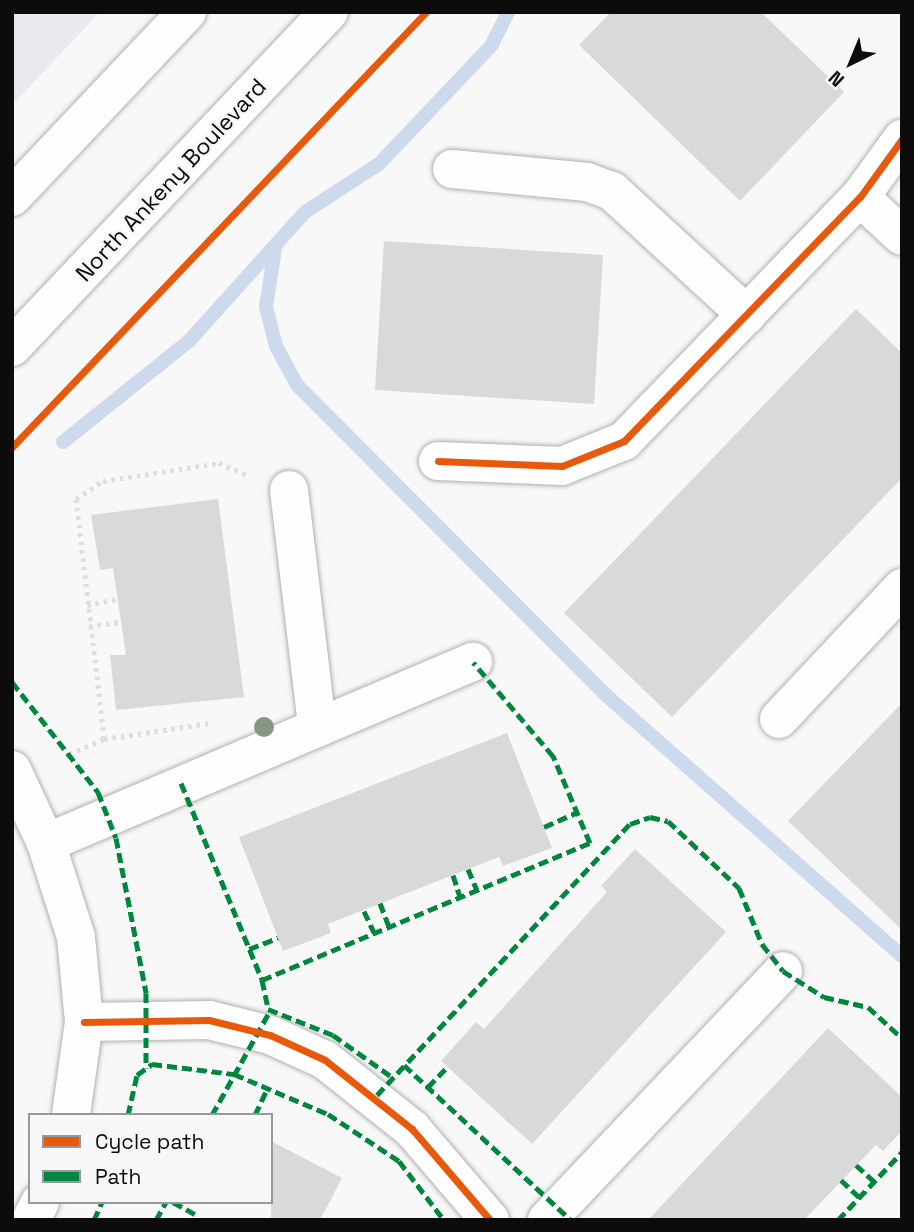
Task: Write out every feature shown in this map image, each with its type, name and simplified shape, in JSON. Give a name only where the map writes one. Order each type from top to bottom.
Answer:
[{"type":"street","points":[[12,197],[187,12]]},
{"type":"street","name":"North Ankeny Boulevard","points":[[12,347],[329,12]]},
{"type":"street","points":[[438,461],[531,467],[602,454],[643,423],[860,197],[902,139]]},
{"type":"street","points":[[452,169],[587,182],[612,191],[747,315]]},
{"type":"street","points":[[860,197],[902,236]]},
{"type":"street","points":[[289,490],[317,726]]},
{"type":"street","points":[[779,719],[902,587]]},
{"type":"street","points":[[46,843],[473,662]]},
{"type":"street","points":[[12,770],[46,843],[76,937],[84,1022],[71,1113]]},
{"type":"street","points":[[12,820],[46,843]]},
{"type":"street","points":[[547,1220],[783,971]]},
{"type":"street","points":[[84,1022],[209,1020],[270,1035],[325,1060],[404,1121],[490,1220]]},
{"type":"street","points":[[31,1220],[39,1204]]},
{"type":"path","points":[[104,739],[74,509],[88,489],[103,481],[219,463],[246,472],[262,495],[289,490]]},
{"type":"path","points":[[87,605],[118,599]]},
{"type":"path","points":[[89,626],[121,622]]},
{"type":"path","points":[[69,754],[104,739],[215,722]]},
{"type":"shaded area","points":[[12,12],[100,12],[12,105]]},
{"type":"building","points":[[611,12],[761,12],[844,92],[740,201],[579,45]]},
{"type":"building","points":[[384,241],[603,255],[594,404],[375,390]]},
{"type":"building","points":[[856,309],[902,353],[902,478],[672,717],[564,613]]},
{"type":"building","points":[[218,499],[244,697],[116,710],[110,655],[126,655],[113,568],[100,570],[91,515]]},
{"type":"building","points":[[902,703],[902,930],[788,821]]},
{"type":"building","points":[[507,733],[552,848],[503,866],[499,857],[328,924],[331,933],[283,951],[239,837]]},
{"type":"building","points":[[635,849],[726,932],[532,1144],[441,1061],[476,1022],[484,1029],[607,892],[601,886]]},
{"type":"building","points":[[828,1028],[902,1097],[902,1131],[883,1151],[876,1145],[804,1220],[648,1220]]},
{"type":"building","points":[[273,1142],[342,1178],[320,1220],[271,1220]]},
{"type":"waterway","points":[[63,442],[189,341],[305,212],[379,164],[491,46],[508,12]]},
{"type":"waterway","points":[[275,248],[266,307],[276,346],[297,385],[607,696],[902,956]]},
{"type":"marked path","points":[[262,980],[590,843],[553,756],[473,662]]},
{"type":"marked path","points":[[12,682],[98,792],[116,838],[146,993],[146,1068]]},
{"type":"marked path","points":[[181,783],[262,980],[268,1009],[333,1035],[392,1077]]},
{"type":"marked path","points":[[544,827],[577,812]]},
{"type":"marked path","points":[[377,1095],[630,824],[650,817],[668,821],[739,888],[762,944],[783,971],[824,997],[868,1007],[902,1038]]},
{"type":"marked path","points":[[468,869],[477,890]]},
{"type":"marked path","points":[[453,875],[460,897]]},
{"type":"marked path","points":[[380,903],[389,926]]},
{"type":"marked path","points":[[364,911],[374,932]]},
{"type":"marked path","points":[[249,949],[278,938]]},
{"type":"marked path","points":[[213,1113],[270,1011]]},
{"type":"marked path","points":[[128,1113],[137,1075],[152,1064],[234,1074],[328,1114],[399,1161],[444,1220]]},
{"type":"marked path","points":[[404,1065],[571,1220]]},
{"type":"marked path","points":[[428,1087],[447,1067]]},
{"type":"marked path","points":[[256,1113],[268,1087]]},
{"type":"marked path","points":[[838,1220],[902,1152]]},
{"type":"marked path","points":[[856,1165],[874,1181]]},
{"type":"marked path","points":[[841,1180],[859,1197]]},
{"type":"marked path","points":[[94,1220],[101,1204]]},
{"type":"marked path","points":[[156,1220],[165,1204]]},
{"type":"marked path","points":[[177,1204],[195,1214]]},
{"type":"cycle path","points":[[12,447],[426,12]]},
{"type":"cycle path","points":[[438,461],[562,466],[624,441],[860,197],[902,139]]},
{"type":"cycle path","points":[[84,1022],[209,1020],[270,1035],[325,1060],[412,1129],[490,1220]]}]
